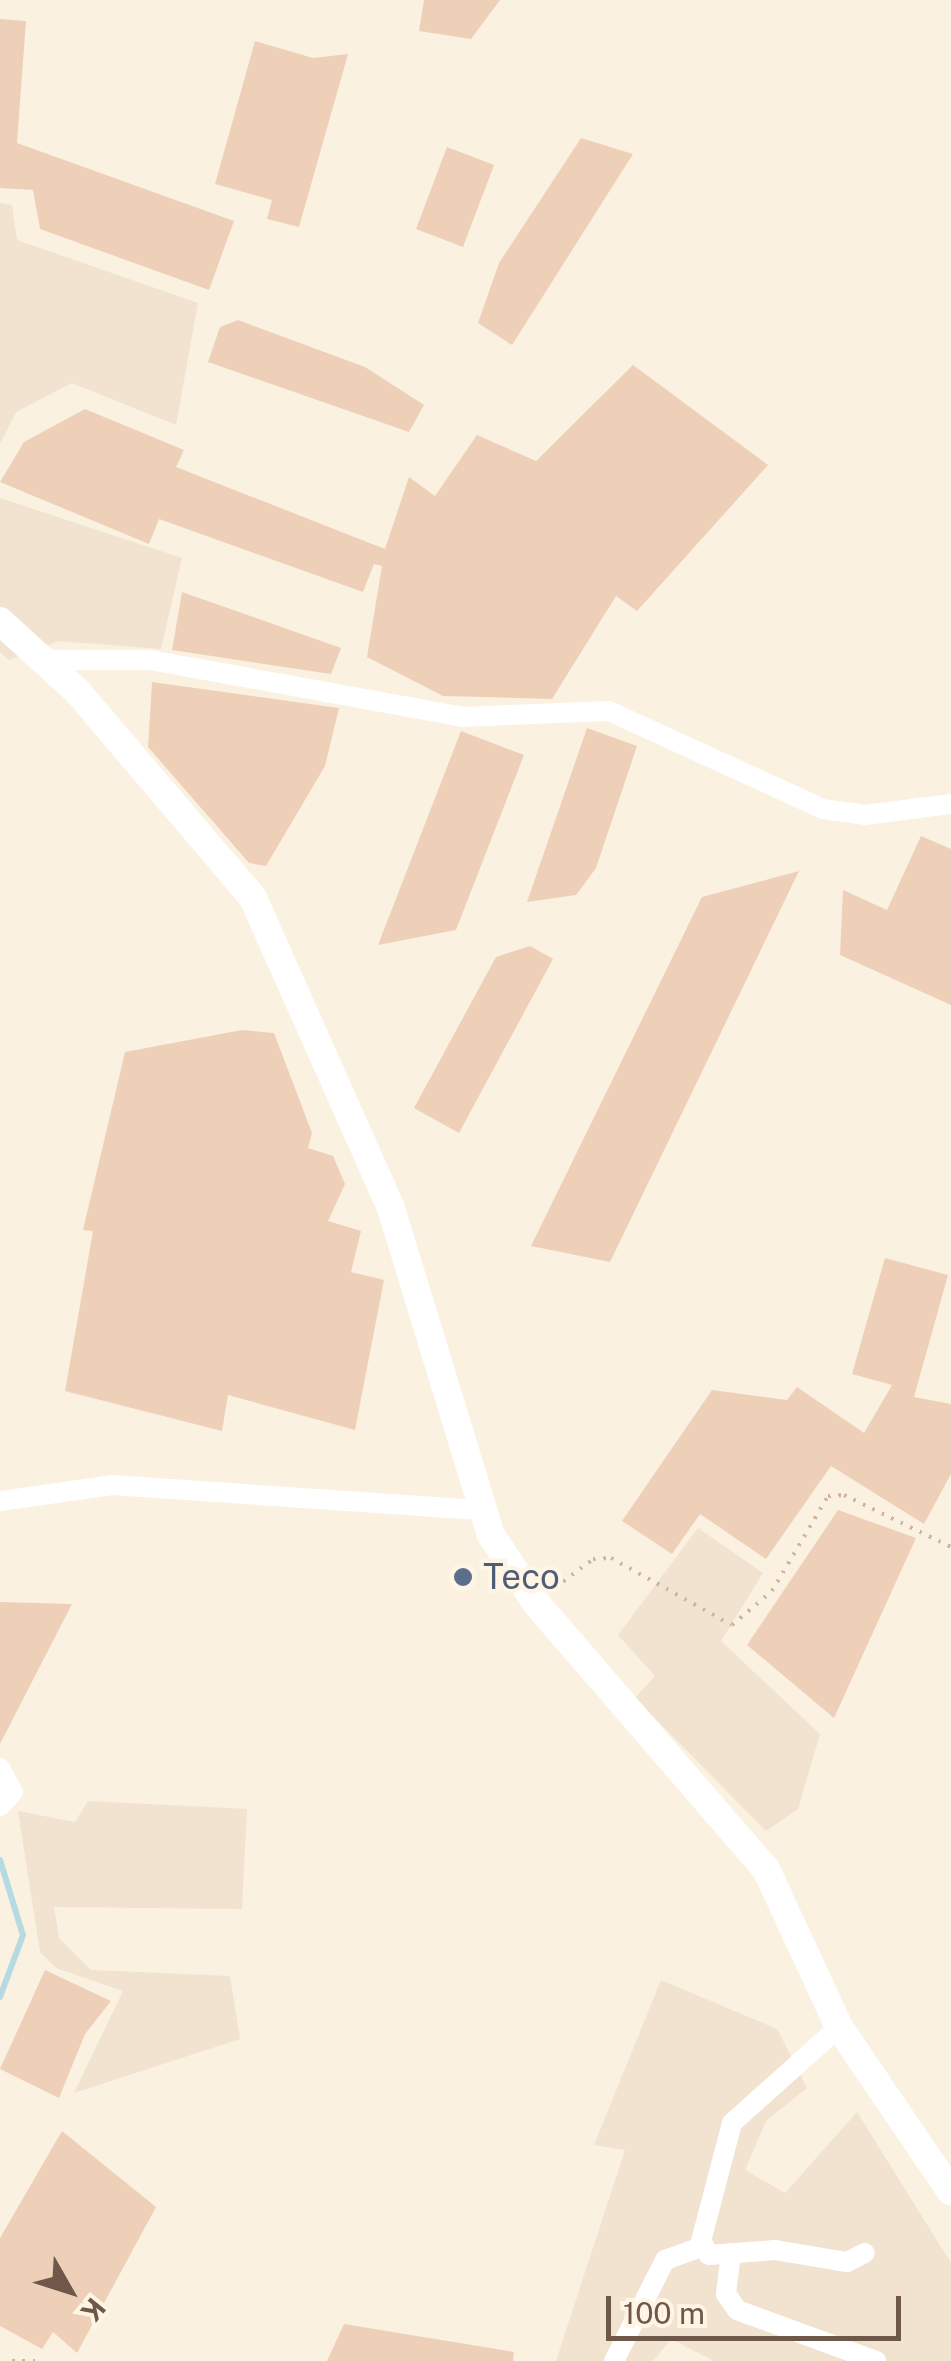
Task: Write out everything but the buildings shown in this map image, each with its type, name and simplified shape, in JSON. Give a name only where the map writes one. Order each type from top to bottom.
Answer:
[{"type":"street","points":[[0,620],[43,660],[253,898],[390,1205],[484,1510],[536,1603],[766,1869],[839,2027],[951,2192]]},
{"type":"street","points":[[43,660],[150,660],[463,717],[610,711],[823,809],[865,816],[951,804]]},
{"type":"street","points":[[0,1501],[112,1485],[484,1510]]},
{"type":"street","points":[[0,1768],[13,1792],[0,1806]]},
{"type":"street","points":[[839,2027],[732,2123],[709,2190],[704,2246],[709,2255],[731,2253],[847,2262],[865,2253]]},
{"type":"street","points":[[614,2361],[664,2260],[704,2246]]},
{"type":"street","points":[[731,2253],[726,2294],[737,2310],[876,2361]]},
{"type":"path","points":[[536,1603],[592,1560],[612,1558],[732,1625],[772,1591],[828,1496],[868,1501],[951,1548]]},
{"type":"path","points":[[12,2361],[37,2361]]},
{"type":"shaded area","points":[[0,203],[12,205],[17,240],[198,303],[176,425],[72,383],[16,412],[0,444]]},
{"type":"shaded area","points":[[0,498],[182,558],[161,649],[58,641],[9,660],[0,652]]},
{"type":"shaded area","points":[[698,1528],[763,1573],[721,1641],[820,1734],[798,1809],[766,1831],[635,1698],[655,1676],[618,1635]]},
{"type":"shaded area","points":[[88,1801],[247,1809],[242,1909],[54,1907],[59,1938],[91,1970],[230,1976],[240,2039],[74,2093],[123,1991],[56,1968],[40,1952],[18,1811],[75,1822]]},
{"type":"shaded area","points":[[661,1980],[777,2029],[807,2088],[766,2121],[745,2170],[785,2193],[857,2112],[951,2263],[951,2361],[714,2361],[671,2339],[653,2361],[556,2361],[625,2150],[594,2145]]},
{"type":"waterway","points":[[0,1860],[23,1935],[0,1997]]},
{"type":"place","name":"Teco","points":[[463,1577]]}]
